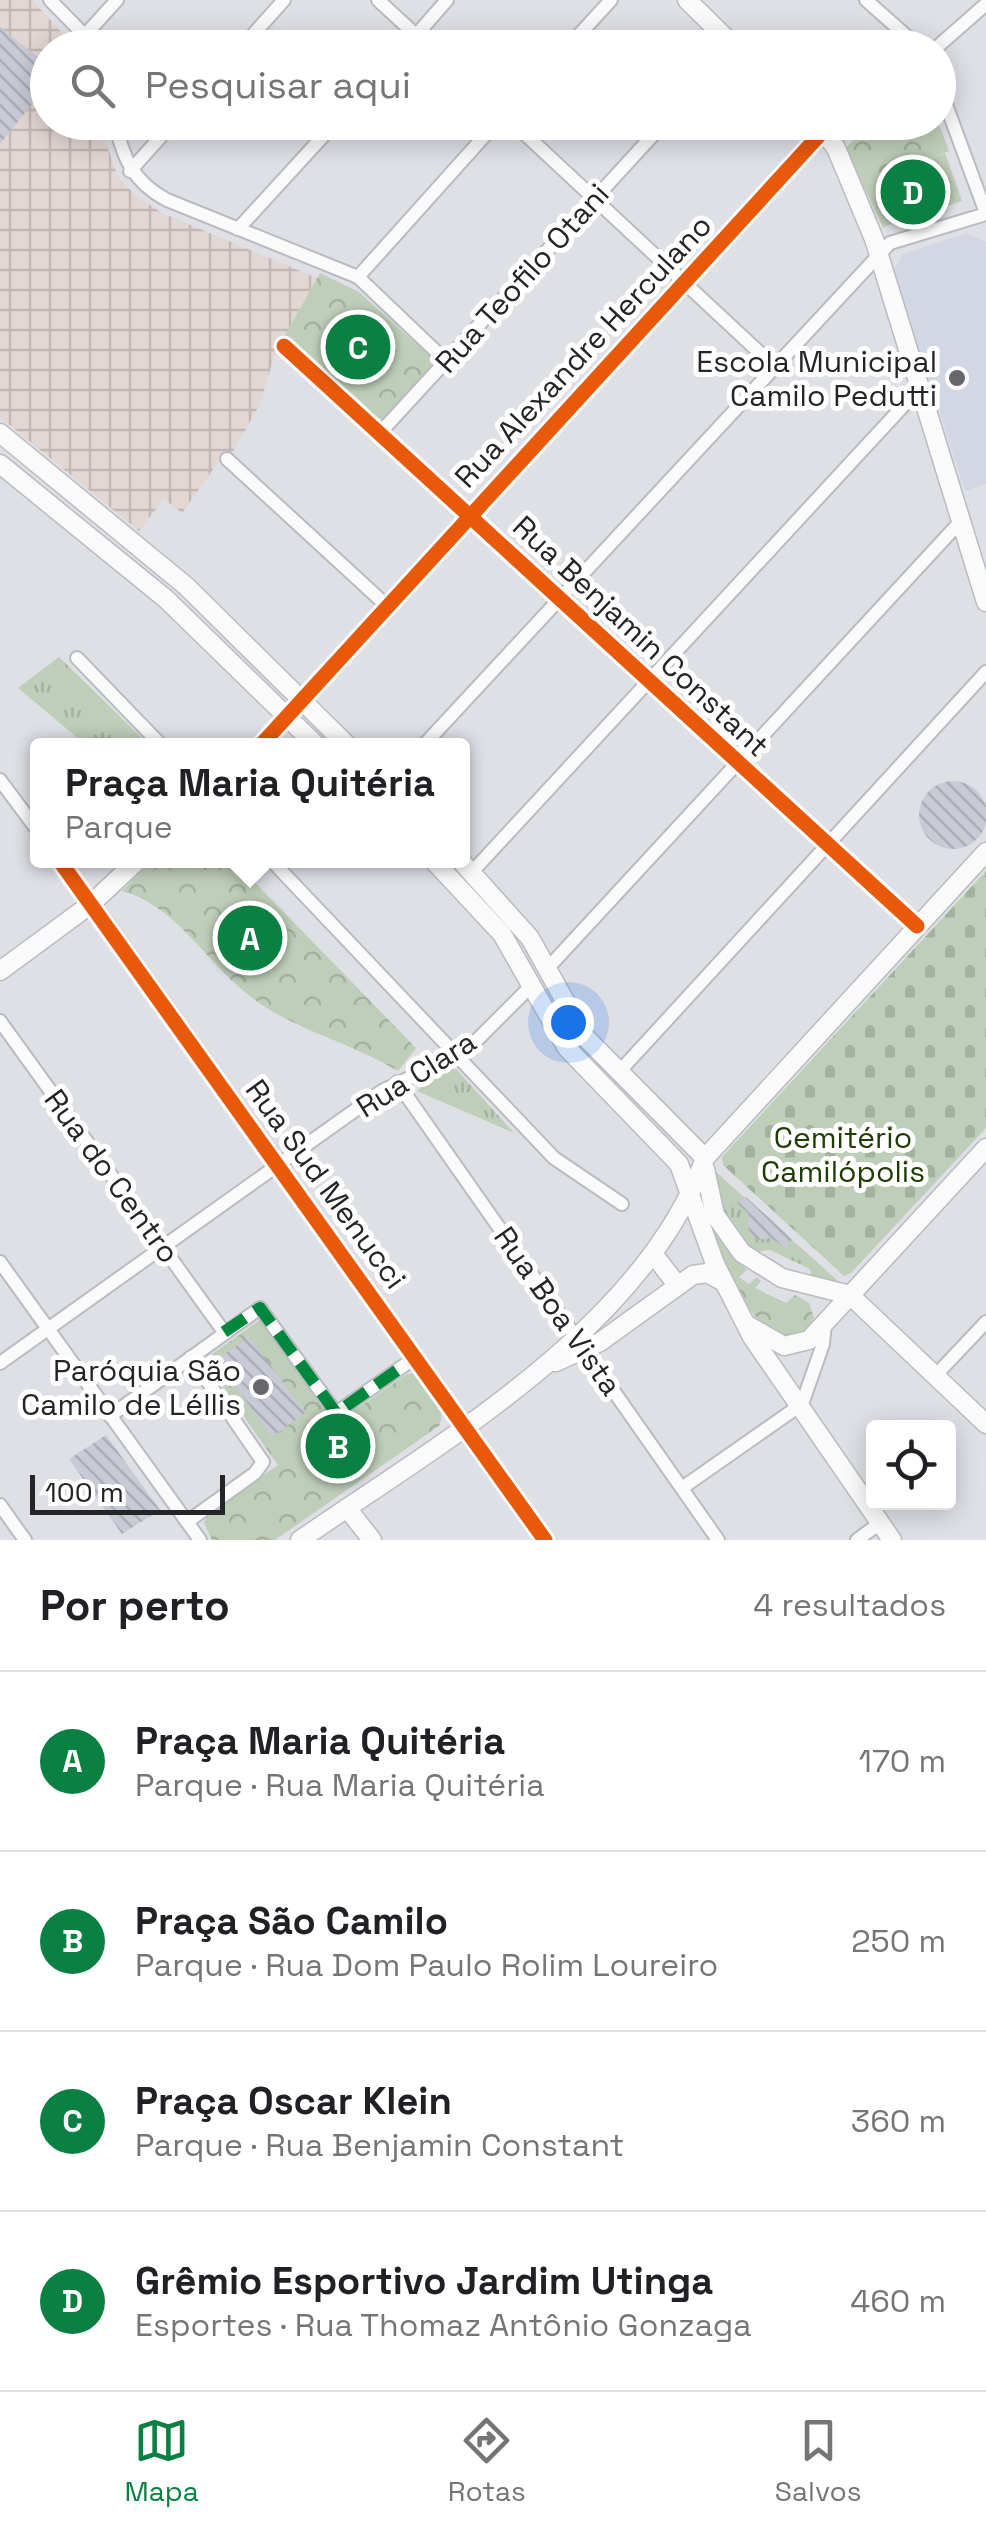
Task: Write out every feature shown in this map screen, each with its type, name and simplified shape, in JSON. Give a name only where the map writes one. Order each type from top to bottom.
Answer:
[{"type":"main road","points":[[686,0],[717,30]]},
{"type":"main road","name":"Rua Alexandre Herculano","points":[[268,738],[300,698],[815,140]]},
{"type":"main road","points":[[829,140],[857,193],[878,254],[986,602]]},
{"type":"main road","points":[[0,433],[186,586],[340,738]]},
{"type":"main road","points":[[0,464],[166,599],[309,738]]},
{"type":"main road","points":[[581,1343],[654,1256],[692,1195],[705,1158],[986,852]]},
{"type":"main road","points":[[0,971],[91,904],[129,868]]},
{"type":"main road","points":[[441,868],[493,922],[567,1048],[679,1164],[722,1280],[756,1344],[802,1404],[892,1540]]},
{"type":"main road","points":[[468,868],[530,938],[585,1038],[705,1158],[711,1204],[726,1235],[751,1261],[818,1300],[825,1322]]},
{"type":"main road","name":"Rua Sud Menucci","points":[[91,904],[545,1540]]},
{"type":"main road","points":[[748,1326],[774,1343],[793,1346],[809,1340],[986,1148]]},
{"type":"main road","points":[[654,1256],[678,1286]]},
{"type":"main road","points":[[300,1540],[581,1343],[703,1272],[722,1280]]},
{"type":"main road","points":[[793,1282],[850,1296],[986,1424]]},
{"type":"main road","points":[[347,1508],[372,1540]]},
{"type":"street","points":[[50,0],[82,30]]},
{"type":"street","points":[[90,30],[116,0]]},
{"type":"street","points":[[257,30],[284,0]]},
{"type":"street","points":[[378,0],[411,30]]},
{"type":"street","points":[[420,30],[447,0]]},
{"type":"street","points":[[583,30],[611,0]]},
{"type":"street","points":[[866,0],[900,30]]},
{"type":"street","points":[[956,30],[986,4]]},
{"type":"street","points":[[430,738],[878,254],[890,243],[986,213],[956,132]]},
{"type":"street","points":[[120,140],[130,171],[156,194],[358,277],[446,362]]},
{"type":"street","points":[[130,171],[158,140]]},
{"type":"street","points":[[238,229],[320,140]]},
{"type":"street","points":[[358,277],[480,140]]},
{"type":"street","points":[[532,140],[775,366]]},
{"type":"street","name":"Rua Teofilo Otani","points":[[380,434],[648,140]]},
{"type":"street","name":"Rua Benjamin Constant","points":[[284,346],[917,926]]},
{"type":"street","points":[[470,862],[648,680],[918,390]]},
{"type":"street","points":[[227,459],[386,605]]},
{"type":"street","points":[[547,969],[960,522]]},
{"type":"street","points":[[77,658],[154,738]]},
{"type":"street","points":[[619,1072],[986,672]]},
{"type":"street","points":[[0,780],[30,820]]},
{"type":"street","name":"Rua Sud Menucci","points":[[65,868],[91,904]]},
{"type":"street","points":[[278,868],[554,1158],[622,1204]]},
{"type":"street","name":"Rua Clara","points":[[0,1363],[398,1082],[466,1051],[532,985]]},
{"type":"street","name":"Rua do Centro","points":[[0,1021],[224,1332]]},
{"type":"street","name":"Rua Boa Vista","points":[[398,1082],[718,1540]]},
{"type":"street","points":[[0,1262],[200,1540]]},
{"type":"street","points":[[110,1416],[260,1308],[336,1413],[416,1357]]},
{"type":"street","points":[[682,1488],[802,1404],[824,1344],[825,1322]]},
{"type":"street","points":[[936,1376],[986,1322]]},
{"type":"street","points":[[186,1522],[255,1473],[263,1462],[191,1356]]},
{"type":"street","points":[[0,1505],[25,1540]]},
{"type":"street","points":[[857,1540],[880,1524]]},
{"type":"shaded area","points":[[0,0],[32,0],[59,30],[30,30],[30,140],[105,140],[118,177],[135,195],[162,213],[317,278],[275,354],[259,406],[234,450],[217,464],[182,513],[164,499],[139,531],[0,417]]},
{"type":"shaded area","name":"Escola Municipal Camilo Pedutti","points":[[967,233],[986,242],[986,484],[965,491],[894,271],[903,254]]},
{"type":"green space","points":[[854,140],[945,140],[949,151],[858,185],[843,151]]},
{"type":"green space","points":[[945,153],[962,201],[883,227],[862,183]]},
{"type":"green space","points":[[320,273],[359,292],[433,359],[431,368],[382,419],[373,418],[284,337]]},
{"type":"green space","points":[[59,657],[142,738],[78,738],[18,688]]},
{"type":"green space","points":[[144,868],[241,868],[416,1048],[398,1071],[298,1025],[240,988],[172,919],[122,891]]},
{"type":"green space","name":"Cemitério Camilópolis","points":[[986,871],[986,1128],[844,1276],[723,1165],[722,1157]]},
{"type":"green space","points":[[445,1067],[457,1070],[514,1133],[417,1091]]},
{"type":"green space","points":[[716,1172],[836,1283],[812,1279],[810,1269],[770,1250],[753,1252],[726,1216]]},
{"type":"green space","points":[[711,1228],[747,1270],[739,1277],[749,1284],[757,1277],[761,1281],[755,1288],[786,1303],[795,1295],[809,1303],[814,1318],[803,1334],[785,1339],[757,1318],[730,1276]]},
{"type":"green space","points":[[260,1320],[335,1424],[407,1374],[415,1373],[436,1396],[441,1419],[439,1426],[275,1540],[212,1540],[204,1523],[209,1513],[278,1465],[204,1360]]},
{"type":"building","points":[[0,27],[30,51],[30,106],[0,144]]},
{"type":"building","points":[[953,781],[977,791],[987,815],[977,839],[953,849],[929,839],[919,815],[929,791]]},
{"type":"building","points":[[746,1197],[792,1239],[787,1248],[770,1238],[758,1240],[749,1232],[748,1213],[737,1203]]},
{"type":"building","name":"Paróquia São Camilo de Léllis","points":[[249,1336],[305,1413],[272,1437],[217,1360]]},
{"type":"building","points":[[106,1435],[160,1510],[122,1534],[69,1459]]},
{"type":"marked path","points":[[224,1332],[260,1308],[336,1413],[416,1357]]},
{"type":"cycle path","points":[[267,738],[815,140]]},
{"type":"cycle path","points":[[284,346],[917,926]]},
{"type":"cycle path","points":[[65,868],[545,1540]]},
{"type":"place","name":"Grêmio Esportivo Jardim Utinga","points":[[913,192]]},
{"type":"place","name":"Praça Oscar Klein","points":[[358,347]]},
{"type":"place","name":"Escola Municipal Camilo Pedutti","points":[[957,378]]},
{"type":"place","name":"Praça Maria Quitéria","points":[[250,938]]},
{"type":"place","name":"Paróquia São Camilo de Léllis","points":[[261,1387]]},
{"type":"place","name":"Praça São Camilo","points":[[338,1446]]}]
